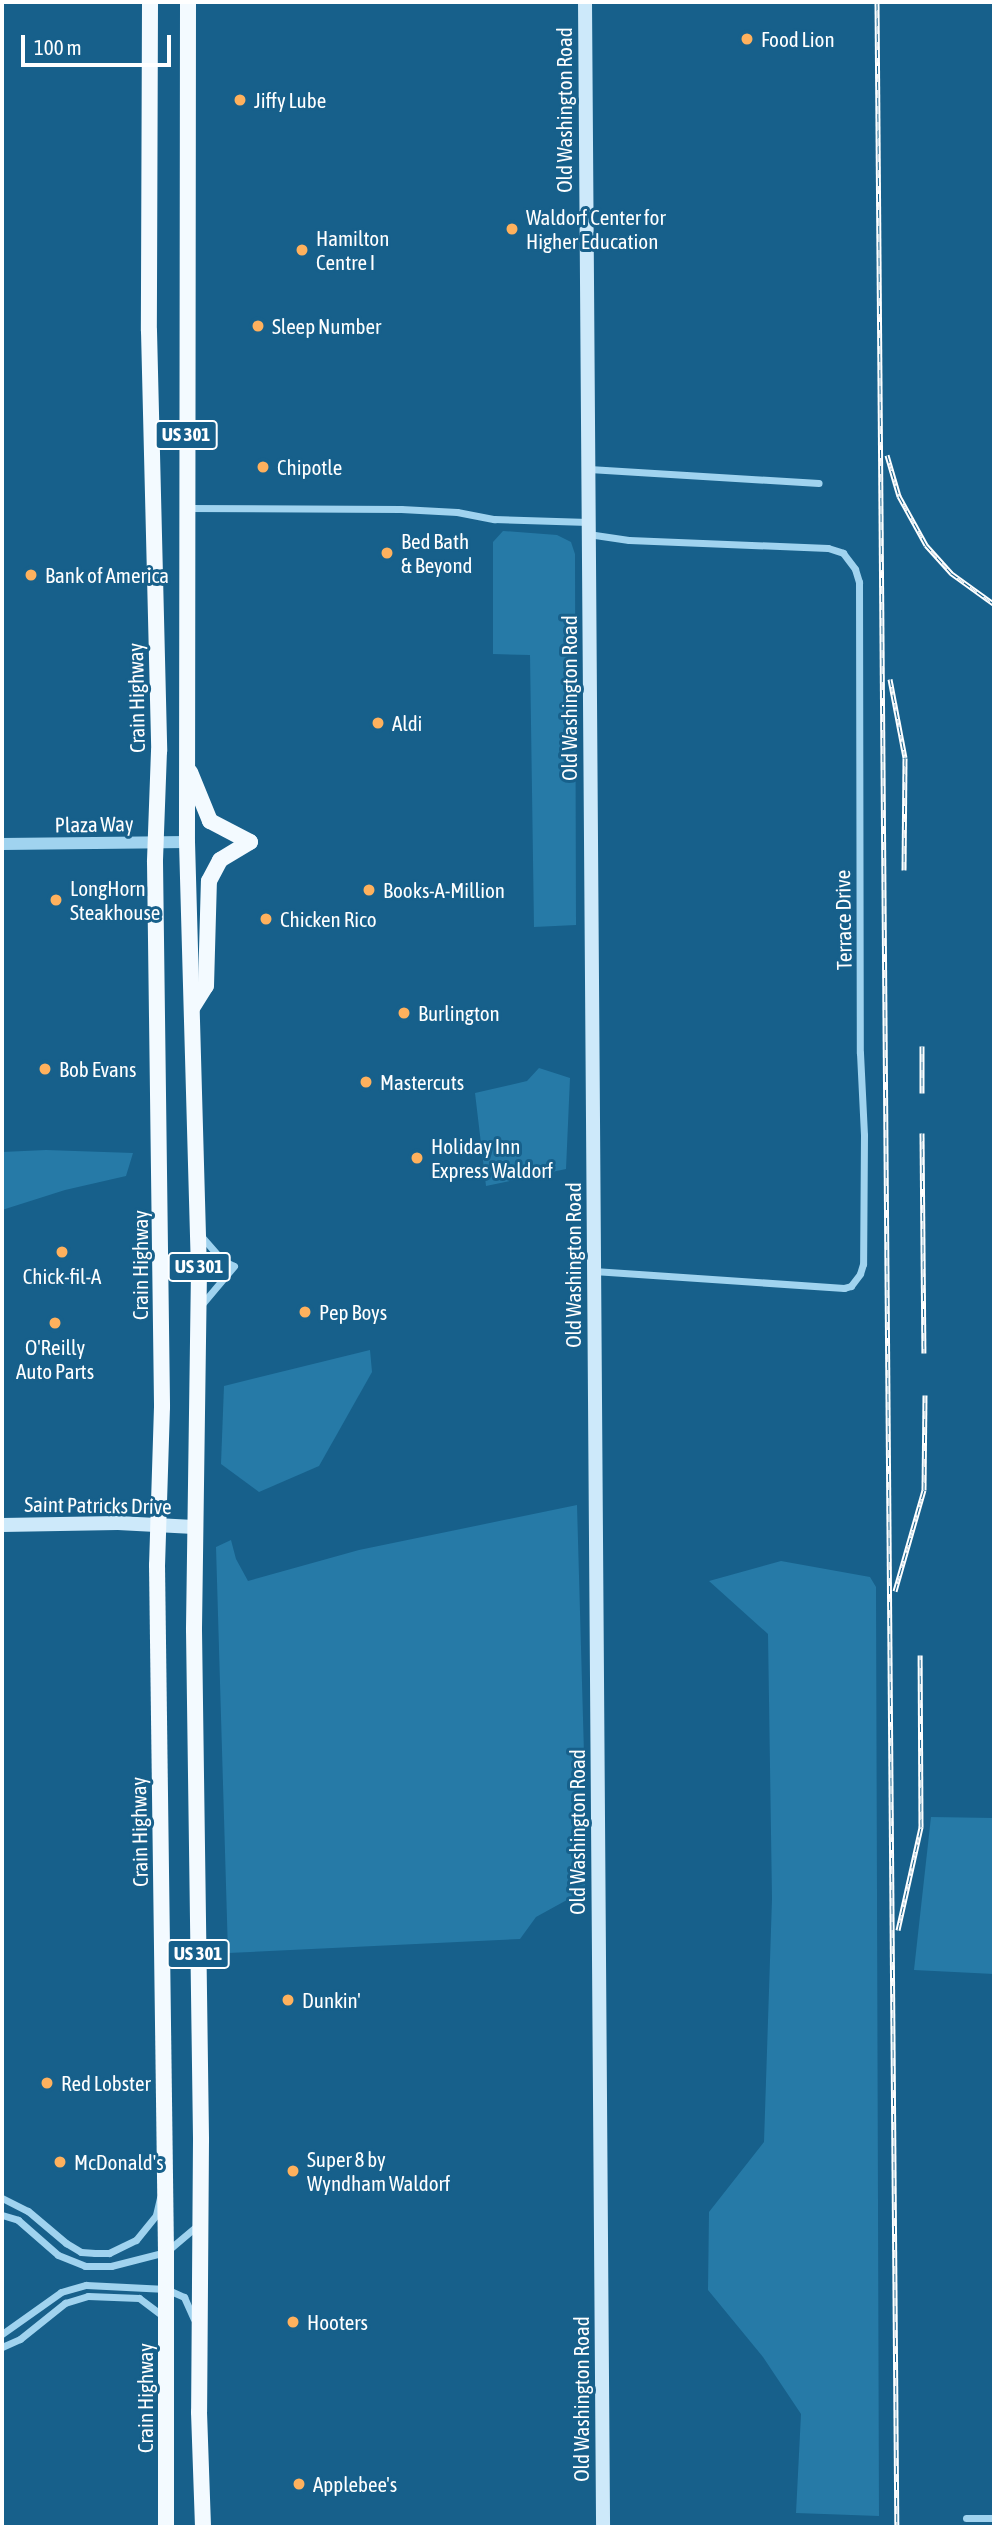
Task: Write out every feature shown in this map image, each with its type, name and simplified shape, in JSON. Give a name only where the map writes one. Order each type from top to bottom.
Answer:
[{"type":"highway","name":"Crain Highway","points":[[150,2],[152,171],[149,331],[159,751],[155,842],[162,1408],[157,1526],[166,2252],[166,2527]]},
{"type":"highway","name":"US 301","points":[[188,2],[187,842],[198,1231],[194,1527],[203,2527]]},
{"type":"highway","points":[[188,769],[211,821],[250,842],[220,860],[209,881],[206,986],[192,1008]]},
{"type":"main road","name":"Old Washington Road","points":[[585,2],[603,2527]]},
{"type":"main road","name":"Saint Patricks Drive","points":[[2,1525],[118,1522],[194,1527]]},
{"type":"street","points":[[588,469],[819,484]]},
{"type":"street","points":[[187,508],[401,509],[457,512],[494,519],[588,528]]},
{"type":"street","name":"Terrace Drive","points":[[588,528],[629,540],[828,548],[843,553],[855,569],[859,582],[860,1053],[864,1135],[863,1264],[860,1274],[851,1286],[844,1288],[594,1271]]},
{"type":"street","name":"Plaza Way","points":[[2,844],[187,842]]},
{"type":"street","points":[[198,1231],[209,1248],[234,1266],[198,1309]]},
{"type":"street","points":[[2,2198],[28,2211],[81,2252],[108,2253],[136,2240],[148,2227],[156,2215],[164,2176]]},
{"type":"street","points":[[2,2215],[18,2220],[58,2255],[85,2266],[111,2266],[166,2252],[201,2222]]},
{"type":"street","points":[[2,2334],[71,2288],[102,2284],[166,2289],[184,2297],[193,2315],[201,2346]]},
{"type":"street","points":[[2,2347],[20,2339],[65,2303],[88,2296],[139,2298],[154,2307],[166,2320]]},
{"type":"street","points":[[966,2518],[994,2518]]},
{"type":"shaded area","points":[[503,531],[557,535],[571,542],[575,554],[576,925],[534,927],[530,655],[493,654],[493,542]]},
{"type":"shaded area","points":[[539,1068],[570,1078],[566,1169],[486,1186],[475,1093],[527,1081]]},
{"type":"shaded area","points":[[46,1150],[133,1153],[126,1176],[65,1190],[2,1210],[2,1152]]},
{"type":"shaded area","points":[[370,1350],[372,1372],[319,1466],[259,1492],[221,1464],[224,1386]]},
{"type":"shaded area","points":[[577,1505],[586,1825],[585,1890],[536,1917],[520,1939],[228,1953],[216,1547],[231,1540],[236,1559],[248,1581],[359,1550]]},
{"type":"shaded area","points":[[781,1561],[870,1577],[876,1587],[879,2516],[796,2513],[801,2414],[763,2357],[708,2290],[709,2212],[764,2142],[772,1899],[768,1634],[709,1581]]},
{"type":"shaded area","points":[[931,1817],[994,1818],[994,1974],[914,1970]]},
{"type":"railway","points":[[877,2],[897,2527]]},
{"type":"railway","points":[[887,455],[899,496],[926,545],[951,573],[994,604]]},
{"type":"railway","points":[[890,679],[905,758],[904,870]]},
{"type":"railway","points":[[922,1046],[922,1093]]},
{"type":"railway","points":[[922,1133],[924,1353]]},
{"type":"railway","points":[[895,1591],[924,1490],[925,1395]]},
{"type":"railway","points":[[898,1930],[921,1827],[920,1655]]},
{"type":"place","name":"Food Lion","points":[[747,39]]},
{"type":"place","name":"Jiffy Lube","points":[[240,100]]},
{"type":"place","name":"Waldorf Center for Higher Education","points":[[512,229]]},
{"type":"place","name":"Hamilton Centre I","points":[[302,250]]},
{"type":"place","name":"Sleep Number","points":[[258,326]]},
{"type":"place","name":"Chipotle","points":[[263,467]]},
{"type":"place","name":"Bed Bath & Beyond","points":[[387,553]]},
{"type":"place","name":"Bank of America","points":[[31,575]]},
{"type":"place","name":"Aldi","points":[[378,723]]},
{"type":"place","name":"Books-A-Million","points":[[369,890]]},
{"type":"place","name":"LongHorn Steakhouse","points":[[56,900]]},
{"type":"place","name":"Chicken Rico","points":[[266,919]]},
{"type":"place","name":"Burlington","points":[[404,1013]]},
{"type":"place","name":"Bob Evans","points":[[45,1069]]},
{"type":"place","name":"Mastercuts","points":[[366,1082]]},
{"type":"place","name":"Holiday Inn Express Waldorf","points":[[417,1158]]},
{"type":"place","name":"Chick-fil-A","points":[[62,1252]]},
{"type":"place","name":"Pep Boys","points":[[305,1312]]},
{"type":"place","name":"O'Reilly Auto Parts","points":[[55,1323]]},
{"type":"place","name":"Dunkin'","points":[[288,2000]]},
{"type":"place","name":"Red Lobster","points":[[47,2083]]},
{"type":"place","name":"McDonald's","points":[[60,2162]]},
{"type":"place","name":"Super 8 by Wyndham Waldorf","points":[[293,2171]]},
{"type":"place","name":"Hooters","points":[[293,2322]]},
{"type":"place","name":"Applebee's","points":[[299,2484]]}]
